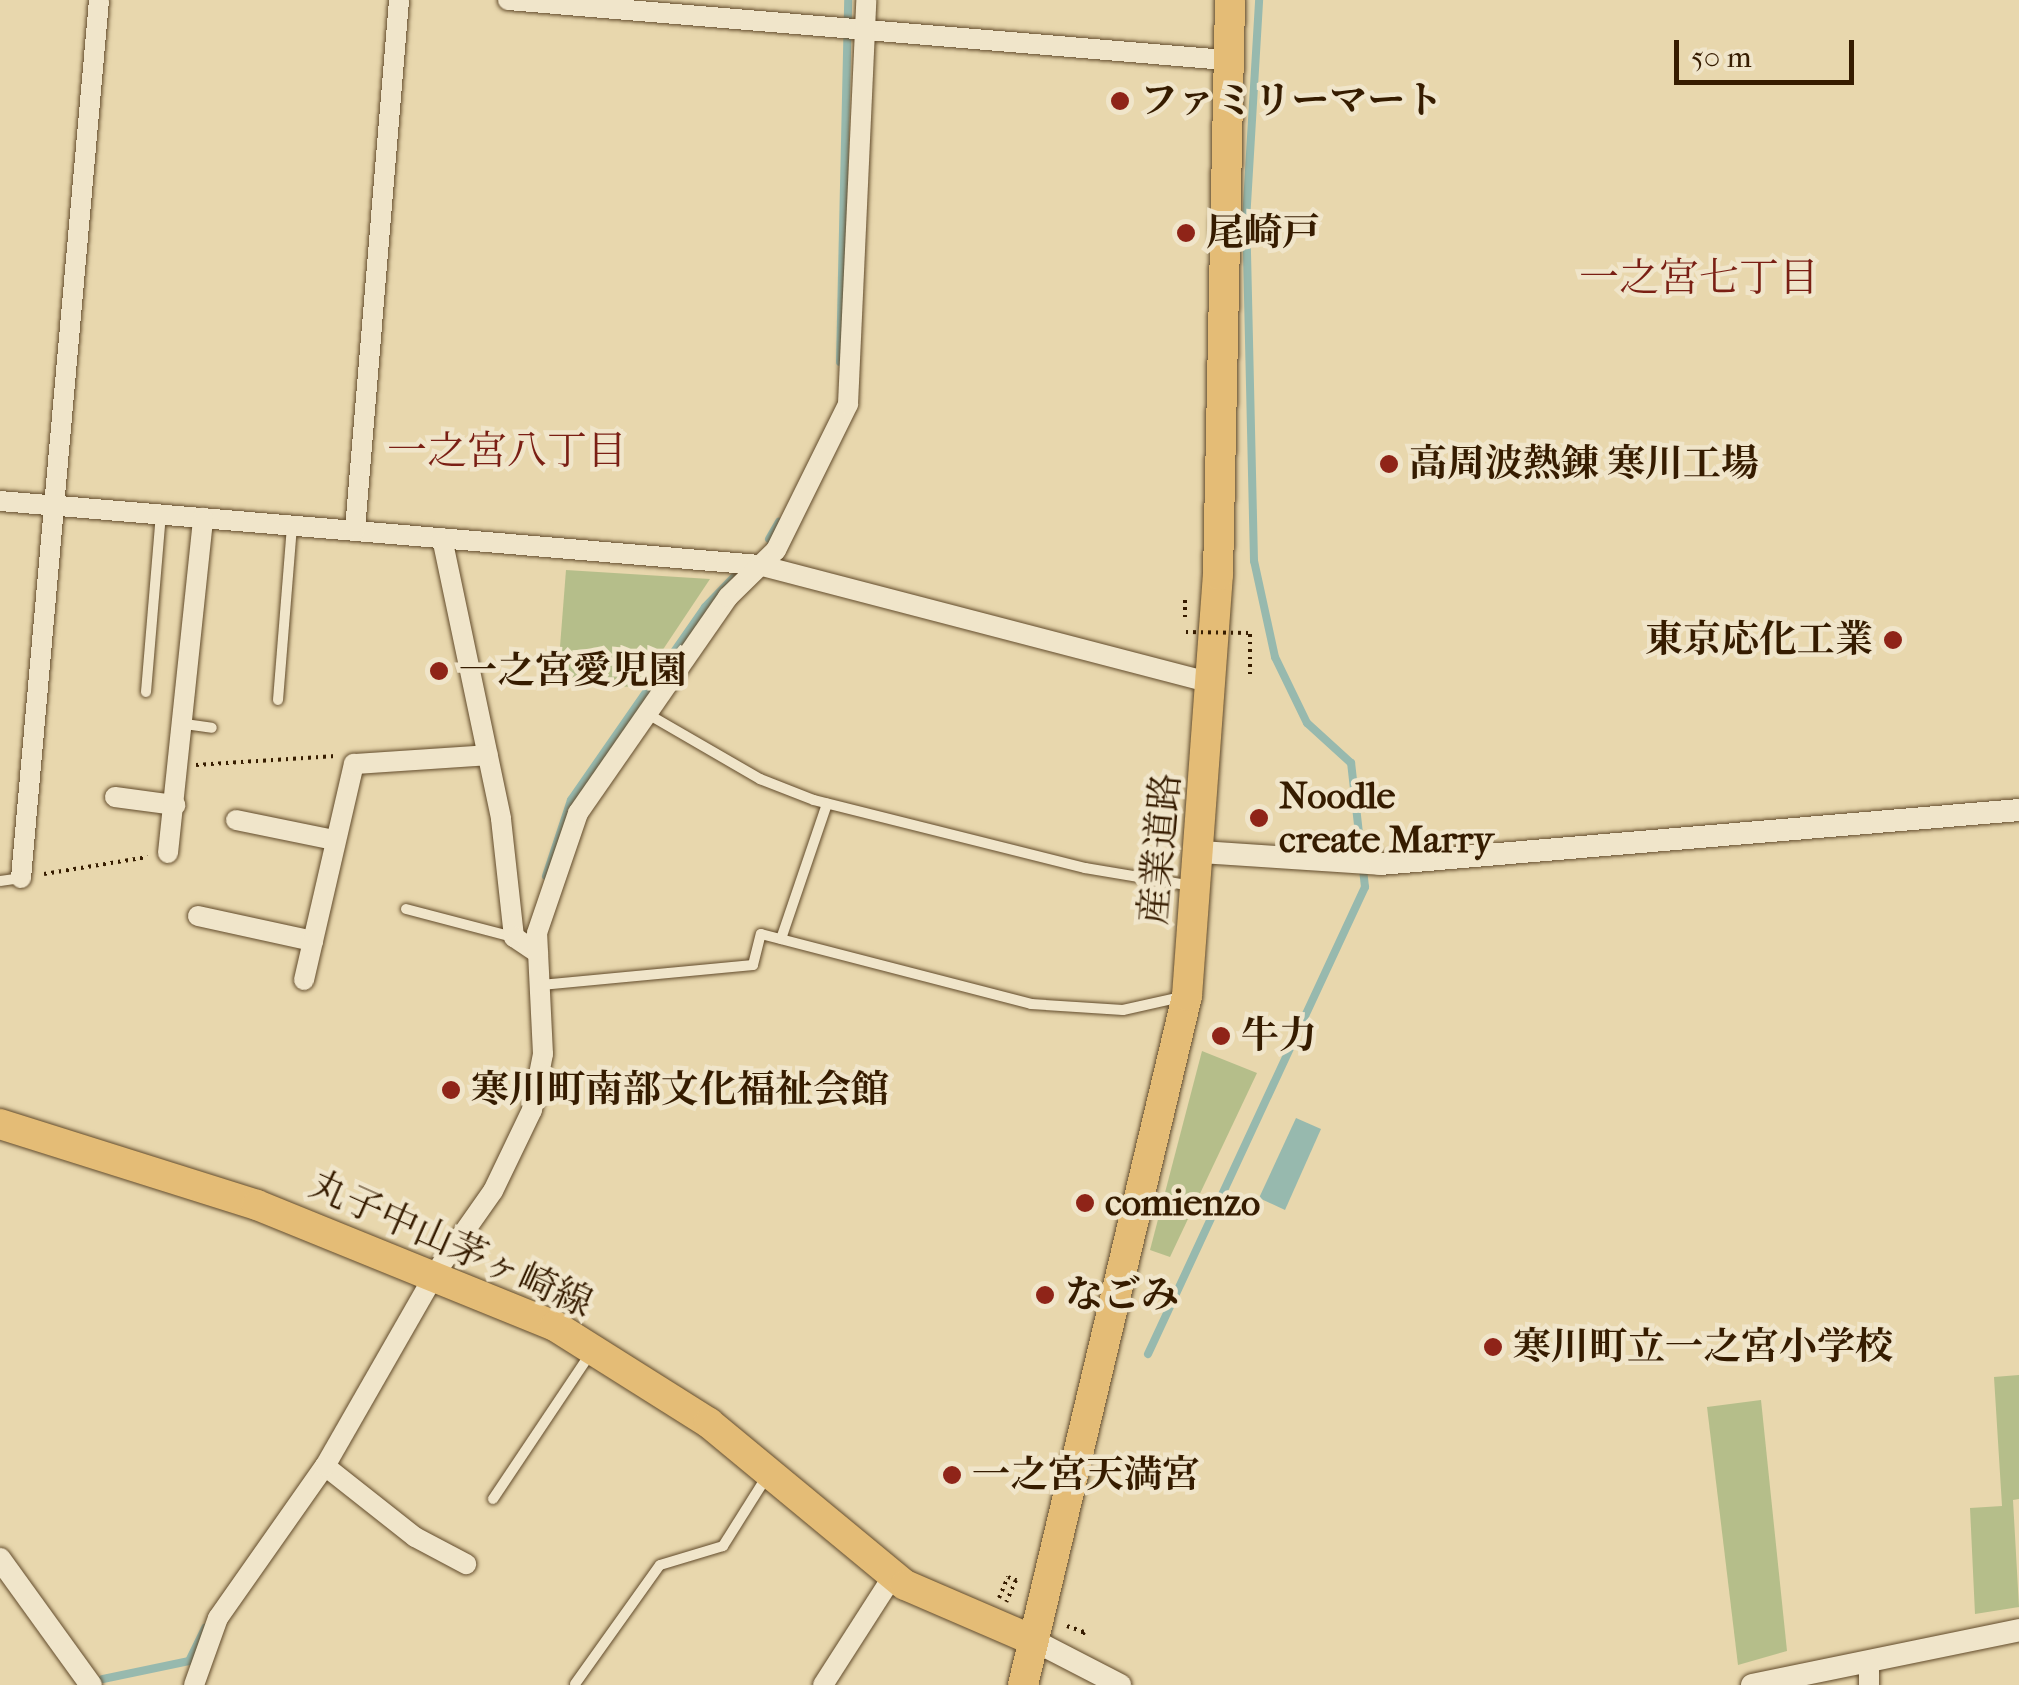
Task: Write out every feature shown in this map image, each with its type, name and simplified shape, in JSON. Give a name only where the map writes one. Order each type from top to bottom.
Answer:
[{"type":"main road","name":"産業道路","points":[[1023,1685],[1187,996],[1212,683],[1225,60],[1230,0]]},
{"type":"main road","name":"丸子中山茅ヶ崎線","points":[[0,1124],[258,1205],[436,1272],[593,1350],[709,1422],[893,1576],[1033,1640]]},
{"type":"street","points":[[10,880],[52,505],[99,0]]},
{"type":"street","points":[[355,530],[398,0]]},
{"type":"street","points":[[508,0],[1225,60]]},
{"type":"street","points":[[524,944],[537,933],[578,813],[645,713],[787,531],[848,404],[866,0]]},
{"type":"street","points":[[0,500],[759,565],[1212,683]]},
{"type":"street","points":[[168,853],[185,724],[203,518]]},
{"type":"street","points":[[194,1685],[218,1618],[324,1466],[436,1272],[493,1191],[532,1110],[543,1054],[540,985],[524,944],[442,538]]},
{"type":"street","points":[[304,980],[354,764],[488,754]]},
{"type":"street","points":[[115,796],[175,804]]},
{"type":"street","points":[[1201,852],[1380,864],[2019,810]]},
{"type":"street","points":[[236,820],[334,840]]},
{"type":"street","points":[[198,916],[312,941]]},
{"type":"street","points":[[324,1466],[416,1536],[466,1564]]},
{"type":"street","points":[[0,1559],[91,1685]]},
{"type":"street","points":[[823,1685],[893,1576]]},
{"type":"street","points":[[1752,1685],[1868,1673],[2019,1630]]},
{"type":"street","points":[[1033,1640],[1109,1682]]},
{"type":"lane","points":[[146,692],[162,514]]},
{"type":"lane","points":[[278,700],[292,526]]},
{"type":"lane","points":[[645,713],[760,779],[827,804],[1085,868],[1198,887]]},
{"type":"lane","points":[[185,724],[212,728]]},
{"type":"lane","points":[[781,939],[827,804]]},
{"type":"lane","points":[[406,909],[524,944]]},
{"type":"lane","points":[[540,985],[637,981],[754,965],[760,934],[1031,1004],[1123,1010],[1187,996]]},
{"type":"lane","points":[[493,1499],[593,1350]]},
{"type":"lane","points":[[575,1684],[660,1566],[723,1546],[769,1473]]},
{"type":"path","points":[[1184,600],[1186,632],[1250,633],[1250,674]]},
{"type":"path","points":[[181,762],[220,768],[338,756],[354,764]]},
{"type":"path","points":[[10,880],[168,853]]},
{"type":"path","points":[[999,1598],[1008,1577],[1016,1580],[1006,1602]]},
{"type":"green space","points":[[566,570],[710,579],[638,687],[557,685]]},
{"type":"green space","points":[[1202,1051],[1257,1073],[1170,1257],[1150,1250]]},
{"type":"green space","points":[[2019,1375],[2019,1499],[2013,1500],[2019,1607],[1975,1614],[1970,1508],[2002,1506],[1994,1377]]},
{"type":"green space","points":[[1761,1400],[1787,1651],[1738,1665],[1707,1407]]},
{"type":"water","points":[[1296,1118],[1321,1129],[1285,1210],[1259,1198]]},
{"type":"waterway","points":[[840,362],[848,0]]},
{"type":"waterway","points":[[1148,1354],[1365,887],[1351,763],[1307,723],[1275,657],[1254,561],[1246,221],[1259,0]]},
{"type":"waterway","points":[[769,539],[779,522]]},
{"type":"waterway","points":[[546,876],[571,800],[705,607],[734,577]]},
{"type":"waterway","points":[[103,1679],[189,1661],[205,1628]]},
{"type":"place","name":"ファミリーマート","points":[[1120,101]]},
{"type":"place","name":"尾崎戸","points":[[1186,233]]},
{"type":"place","name":"高周波熱錬 寒川工場","points":[[1389,464]]},
{"type":"place","name":"東京応化工業","points":[[1893,640]]},
{"type":"place","name":"一之宮愛児園","points":[[439,671]]},
{"type":"place","name":"Noodle create Marry","points":[[1259,818]]},
{"type":"place","name":"牛力","points":[[1221,1036]]},
{"type":"place","name":"寒川町南部文化福祉会館","points":[[451,1090]]},
{"type":"place","name":"comienzo","points":[[1085,1203]]},
{"type":"place","name":"なごみ","points":[[1045,1295]]},
{"type":"place","name":"寒川町立一之宮小学校","points":[[1493,1347]]},
{"type":"place","name":"一之宮天満宮","points":[[952,1475]]},
{"type":"district","name":"一之宮七丁目","points":[[1699,278]]},
{"type":"district","name":"一之宮八丁目","points":[[507,451]]}]
